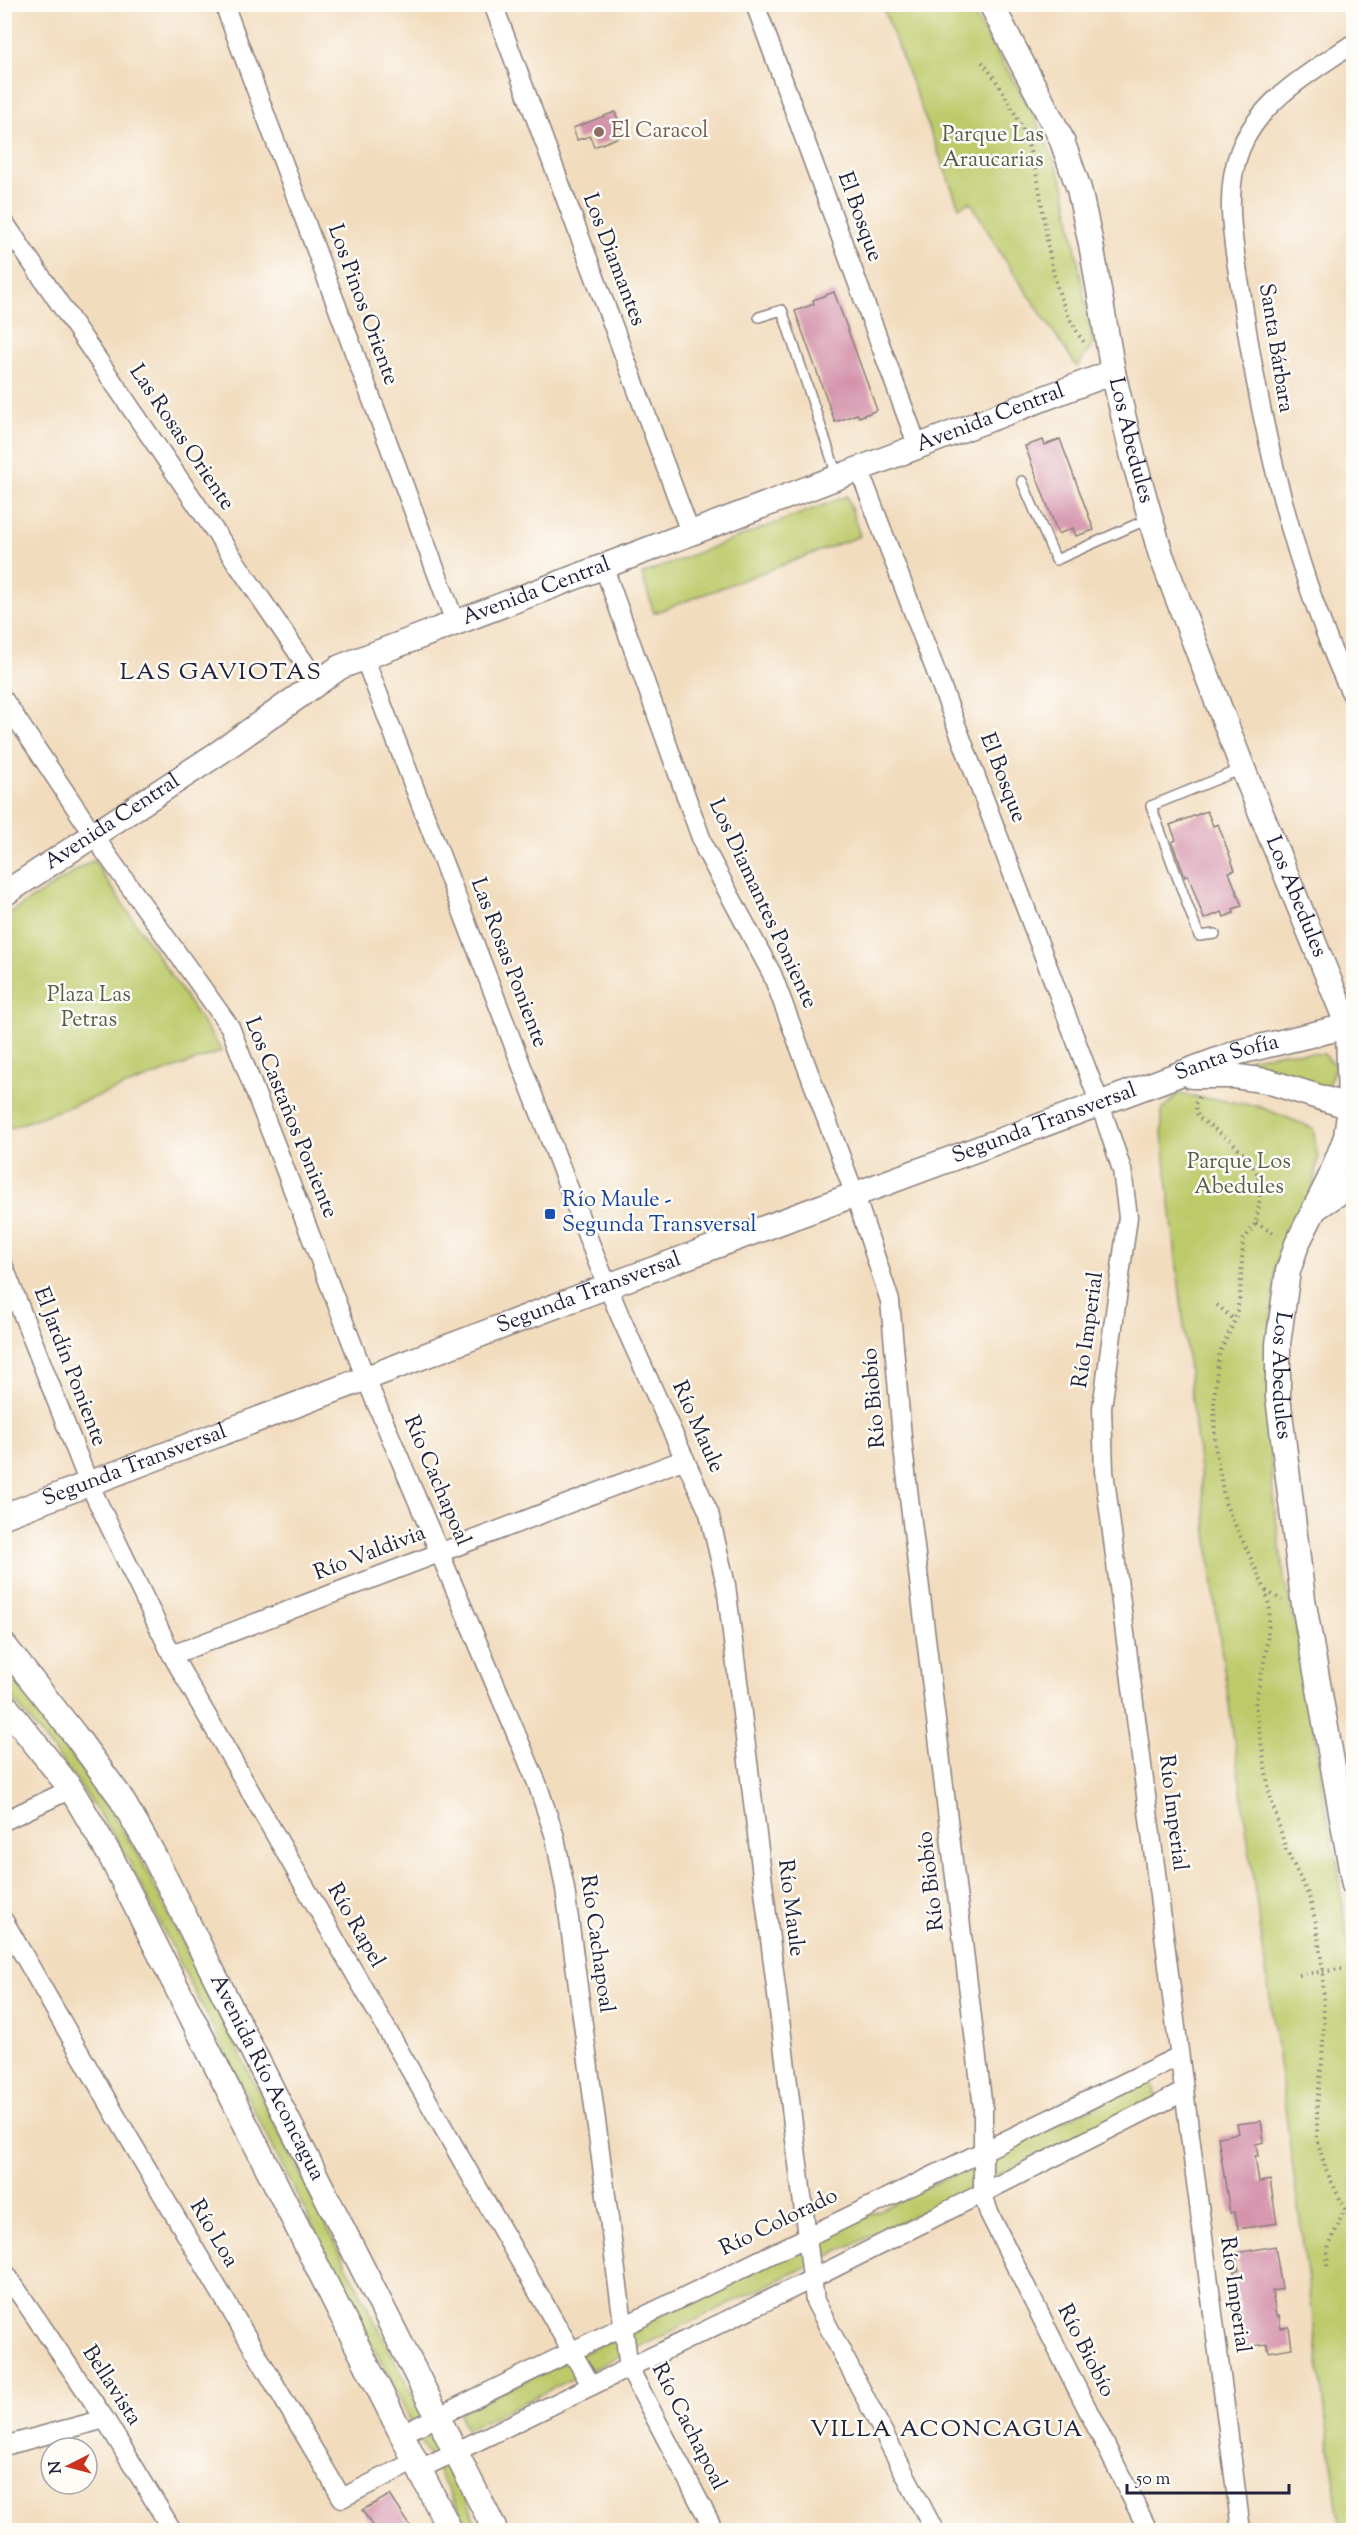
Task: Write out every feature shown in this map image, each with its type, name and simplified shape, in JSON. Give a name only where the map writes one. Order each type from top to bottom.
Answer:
[{"type":"street","name":"Los Pinos Oriente","points":[[224,4],[455,622]]},
{"type":"street","name":"Los Diamantes","points":[[494,4],[690,532]]},
{"type":"street","name":"El Bosque","points":[[754,4],[918,447]]},
{"type":"street","name":"Los Abedules","points":[[991,4],[1061,138],[1078,189],[1091,244],[1113,372],[1161,555],[1243,769],[1350,1026],[1352,1108],[1346,1137],[1316,1208],[1297,1244],[1288,1271],[1278,1344],[1278,1397],[1303,1599],[1353,1873]]},
{"type":"street","name":"Santa Bárbara","points":[[1353,43],[1294,85],[1256,120],[1239,151],[1234,168],[1231,205],[1237,266],[1255,387],[1268,446],[1301,564],[1340,673],[1353,699]]},
{"type":"street","name":"Las Rosas Oriente","points":[[4,222],[317,681]]},
{"type":"street","name":"Avenida Central","points":[[4,894],[220,752],[317,681],[364,657],[1113,372]]},
{"type":"street","name":"El Bosque","points":[[848,473],[1100,1104]]},
{"type":"street","name":"Los Diamantes Poniente","points":[[603,566],[705,849],[772,974],[855,1195]]},
{"type":"street","name":"Las Rosas Poniente","points":[[364,657],[608,1286]]},
{"type":"street","name":"Los Castaños Poniente","points":[[4,700],[105,852],[230,1027],[366,1379]]},
{"type":"street","name":"Santa Sofía","points":[[1175,1077],[1239,1052],[1350,1026]]},
{"type":"street","name":"Santa Sofía","points":[[1175,1077],[1210,1075],[1267,1081],[1352,1108]]},
{"type":"street","name":"Segunda Transversal","points":[[4,1516],[608,1286],[1175,1077]]},
{"type":"street","name":"Río Imperial","points":[[1100,1104],[1122,1170],[1128,1217],[1102,1408],[1104,1471],[1241,2530]]},
{"type":"street","points":[[1316,1208],[1353,1183]]},
{"type":"street","name":"Río Biobío","points":[[855,1195],[890,1301],[903,1448],[983,2108],[985,2130],[982,2150],[983,2194],[989,2212],[1148,2530]]},
{"type":"street","name":"El Jardín Poniente","points":[[4,1267],[89,1484]]},
{"type":"street","name":"Río Maule","points":[[608,1286],[710,1513],[726,1586],[815,2301],[934,2530]]},
{"type":"street","name":"Río Cachapoal","points":[[366,1379],[537,1783],[555,1837],[565,1889],[629,2368],[714,2530]]},
{"type":"street","name":"Río Valdivia","points":[[172,1655],[685,1459]]},
{"type":"street","name":"Río Rapel","points":[[89,1484],[172,1655],[591,2385]]},
{"type":"street","name":"Avenida Río Aconcagua","points":[[4,1645],[112,1787],[152,1852],[453,2451],[495,2530]]},
{"type":"street","name":"Avenida Río Aconcagua","points":[[4,1704],[71,1789],[111,1857],[450,2530]]},
{"type":"street","points":[[4,1821],[71,1789]]},
{"type":"street","name":"Río Loa","points":[[4,1921],[116,2116],[342,2498],[417,2465]]},
{"type":"street","name":"Río Colorado","points":[[402,2434],[573,2353],[806,2236],[1179,2056]]},
{"type":"street","points":[[417,2465],[453,2451],[812,2279],[1183,2092]]},
{"type":"street","name":"Bellavista","points":[[4,2271],[105,2419],[172,2530]]},
{"type":"street","points":[[4,2446],[105,2419]]},
{"type":"lane","points":[[759,317],[782,310],[848,473]]},
{"type":"lane","points":[[1022,481],[1056,560],[1151,518]]},
{"type":"lane","points":[[1215,934],[1199,936],[1151,806],[1243,769]]},
{"type":"path","points":[[982,62],[1010,103],[1038,180],[1048,254],[1061,301],[1082,340],[1113,372]]},
{"type":"path","points":[[1210,1075],[1195,1104],[1198,1117],[1232,1142],[1249,1160],[1258,1175],[1260,1198],[1256,1223],[1243,1241],[1240,1296],[1234,1320],[1219,1354],[1214,1398],[1215,1446],[1225,1503],[1266,1591],[1270,1610],[1266,1652],[1255,1705],[1256,1716],[1270,1796],[1286,1849],[1309,1896],[1316,1923],[1323,1971],[1322,2062],[1317,2104],[1317,2139],[1326,2170],[1353,2228]]},
{"type":"path","points":[[1217,1305],[1234,1320]]},
{"type":"path","points":[[1299,1974],[1353,1967]]},
{"type":"path","points":[[1328,2266],[1328,2249],[1344,2210]]},
{"type":"path","points":[[1353,2408],[1353,2420]]},
{"type":"green space","name":"Parque Las Araucarias","points":[[882,5],[968,5],[1035,116],[1064,185],[1093,344],[1077,367],[1001,254],[971,202],[959,207]]},
{"type":"green space","points":[[847,496],[860,536],[654,613],[642,574]]},
{"type":"green space","name":"Plaza Las Petras","points":[[93,860],[222,1051],[5,1130],[5,916]]},
{"type":"green space","points":[[1283,1052],[1324,1054],[1335,1066],[1327,1089],[1253,1064],[1248,1059]]},
{"type":"green space","name":"Parque Los Abedules","points":[[1178,1094],[1257,1106],[1313,1128],[1318,1159],[1312,1192],[1294,1223],[1276,1263],[1270,1333],[1268,1397],[1273,1496],[1285,1583],[1305,1667],[1329,1827],[1338,1865],[1353,1988],[1353,2530],[1341,2530],[1215,1604],[1162,1132],[1162,1110]]},
{"type":"green space","points":[[4,1666],[60,1739],[136,1850],[481,2530],[469,2530],[416,2431],[122,1848],[75,1778],[5,1689]]},
{"type":"green space","points":[[1152,2079],[1156,2099],[466,2430],[459,2413]]},
{"type":"building","name":"El Caracol","points":[[615,112],[624,135],[594,147],[590,136],[577,140],[573,128]]},
{"type":"building","points":[[834,292],[877,410],[835,422],[795,311],[814,304],[813,300]]},
{"type":"building","points":[[1060,439],[1094,530],[1076,536],[1073,528],[1058,534],[1025,446],[1043,440],[1045,445]]},
{"type":"building","points":[[1207,811],[1213,826],[1218,824],[1235,870],[1229,872],[1242,906],[1233,909],[1234,913],[1224,917],[1222,912],[1204,919],[1188,875],[1185,877],[1172,842],[1176,840],[1170,825]]},
{"type":"building","points":[[1261,2121],[1264,2142],[1256,2144],[1258,2156],[1255,2156],[1259,2182],[1270,2180],[1277,2223],[1238,2229],[1235,2212],[1230,2213],[1218,2137],[1239,2133],[1237,2124]]},
{"type":"building","points":[[1275,2246],[1282,2289],[1272,2291],[1276,2316],[1279,2316],[1281,2328],[1289,2327],[1292,2348],[1269,2352],[1267,2344],[1246,2347],[1234,2271],[1239,2270],[1236,2253]]},
{"type":"building","points":[[390,2495],[413,2530],[375,2530],[362,2510]]},
{"type":"place","name":"El Caracol","points":[[599,132]]},
{"type":"place","name":"Río Maule - Segunda Transversal","points":[[550,1214]]},
{"type":"district","name":"LAS GAVIOTAS","points":[[221,673]]},
{"type":"district","name":"VILLA ACONCAGUA","points":[[947,2430]]}]
